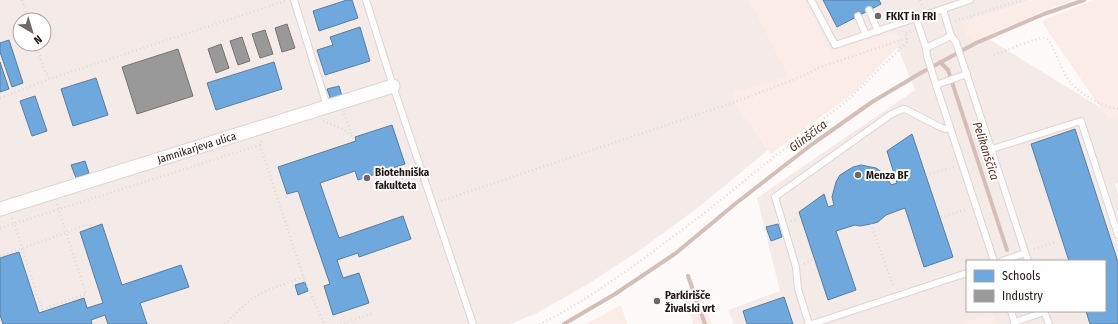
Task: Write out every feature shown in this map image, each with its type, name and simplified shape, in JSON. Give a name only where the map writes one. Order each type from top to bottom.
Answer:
[{"type":"street","name":"Jamnikarjeva ulica","points":[[4,208],[53,192],[259,133],[333,104],[393,86]]},
{"type":"lane","points":[[294,0],[333,104]]},
{"type":"lane","points":[[366,0],[393,86],[473,324]]},
{"type":"lane","points":[[811,0],[835,45],[970,0]]},
{"type":"lane","points":[[943,9],[951,36],[956,42],[975,97],[1028,260]]},
{"type":"lane","points":[[869,10],[878,31]]},
{"type":"lane","points":[[858,16],[866,35]]},
{"type":"lane","points":[[916,18],[936,85],[994,260]]},
{"type":"lane","points":[[926,48],[951,36]]},
{"type":"lane","points":[[936,85],[967,74]]},
{"type":"lane","points":[[809,324],[798,289],[796,267],[776,197],[900,110],[905,109],[945,129],[950,128]]},
{"type":"lane","points":[[992,149],[1081,122],[1118,235]]},
{"type":"lane","points":[[1005,260],[1025,253]]},
{"type":"lane","points":[[812,324],[966,273]]},
{"type":"lane","points":[[1011,312],[1015,323],[1045,312],[1049,324]]},
{"type":"path","points":[[22,0],[26,12]]},
{"type":"path","points":[[0,98],[50,79],[290,0]]},
{"type":"path","points":[[948,25],[1022,0]]},
{"type":"path","points":[[539,324],[558,315],[591,295],[635,265],[706,212],[774,156],[848,100],[908,41],[905,33],[920,31]]},
{"type":"path","points":[[433,203],[735,102],[803,76],[818,68],[907,38]]},
{"type":"path","points":[[994,55],[1037,39],[1044,38],[1049,41],[1067,77],[1075,86],[1091,98],[1117,108]]},
{"type":"path","points":[[39,52],[44,69],[50,79]]},
{"type":"path","points":[[321,121],[343,129],[352,136],[333,104]]},
{"type":"path","points":[[259,133],[260,145],[303,276],[324,324]]},
{"type":"path","points":[[259,133],[260,145]]},
{"type":"path","points":[[0,228],[260,145]]},
{"type":"path","points":[[926,175],[962,165]]},
{"type":"path","points":[[4,208],[14,224],[42,309],[86,294],[53,192]]},
{"type":"path","points":[[941,216],[976,207]]},
{"type":"path","points":[[0,256],[89,224],[93,227]]},
{"type":"path","points":[[871,224],[897,296]]},
{"type":"path","points":[[1025,253],[1029,250],[1056,242]]},
{"type":"path","points":[[225,324],[237,311],[265,291],[296,281],[303,276]]},
{"type":"path","points":[[340,324],[374,313]]},
{"type":"shaded area","name":"Biotehniška fakulteta","points":[[0,0],[750,0],[789,76],[735,102],[768,150],[700,206],[643,248],[585,286],[535,314],[510,324],[0,324]]},
{"type":"shaded area","points":[[750,0],[803,0],[830,52],[895,32],[899,38],[898,46],[856,91],[771,154],[735,102],[733,93],[788,76]]},
{"type":"shaded area","points":[[803,0],[1029,0],[1030,1],[963,23],[1101,108],[1118,110],[1118,183],[1115,184],[1118,194],[1118,324],[734,324],[728,310],[780,291],[757,198],[915,90],[898,48],[839,69]]},
{"type":"shaded area","points":[[1034,0],[1073,0],[973,42],[971,35],[967,36],[963,23]]},
{"type":"shaded area","points":[[1094,0],[1118,0],[1118,116],[1108,119],[1044,25],[1043,20]]},
{"type":"shaded area","points":[[699,291],[712,324],[693,324],[685,297]]},
{"type":"shaded area","points":[[621,305],[627,324],[586,324]]},
{"type":"shaded area","points":[[993,313],[997,324],[959,324]]},
{"type":"building: Schools","points":[[347,0],[352,0],[358,18],[319,31],[313,11]]},
{"type":"building: Schools","points":[[823,0],[879,0],[881,4],[837,27]]},
{"type":"building: Schools","points":[[360,27],[370,61],[325,75],[317,50],[333,45],[330,37]]},
{"type":"building: Schools","points":[[9,40],[23,83],[12,87],[0,52],[0,43]]},
{"type":"building: Schools","points":[[0,62],[9,89],[0,92]]},
{"type":"building: Schools","points":[[274,62],[282,89],[216,110],[207,83]]},
{"type":"building: Schools","points":[[96,78],[108,115],[73,126],[61,89]]},
{"type":"building: Schools","points":[[339,86],[342,96],[331,100],[327,89]]},
{"type":"building: Schools","points":[[35,96],[47,131],[32,136],[20,101]]},
{"type":"building: Schools","points":[[392,125],[405,164],[358,180],[355,171],[320,183],[339,238],[403,216],[411,239],[359,257],[358,253],[337,260],[343,278],[359,273],[369,303],[333,315],[324,286],[330,284],[298,191],[287,194],[278,167],[356,141],[355,137]]},
{"type":"building: Schools","points":[[1075,129],[1118,262],[1118,324],[1090,324],[1086,312],[1106,312],[1106,260],[1069,260],[1031,144]]},
{"type":"building: Schools","points":[[912,134],[953,257],[924,267],[905,208],[886,215],[878,222],[860,226],[855,225],[836,231],[856,290],[828,300],[799,212],[824,194],[828,207],[834,205],[832,197],[836,182],[840,175],[853,167],[861,165],[876,168],[883,173],[891,185],[897,183],[887,151]]},
{"type":"building: Schools","points":[[85,161],[89,173],[76,178],[71,165]]},
{"type":"building: Schools","points":[[102,224],[122,285],[181,265],[189,287],[140,303],[147,324],[108,324],[105,315],[91,320],[92,324],[3,324],[0,315],[0,258],[19,252],[39,313],[84,298],[87,308],[103,303],[80,232]]},
{"type":"building: Schools","points":[[778,224],[782,237],[771,241],[766,227]]},
{"type":"building: Schools","points":[[305,282],[308,291],[298,295],[295,285]]},
{"type":"building: Schools","points":[[784,297],[793,324],[747,324],[743,311]]},
{"type":"building: Industry","points":[[287,24],[295,48],[282,52],[275,28]]},
{"type":"building: Industry","points":[[265,30],[273,54],[260,58],[252,34]]},
{"type":"building: Industry","points":[[242,37],[250,61],[238,65],[230,41]]},
{"type":"building: Industry","points":[[221,44],[229,68],[216,73],[208,49]]},
{"type":"building: Industry","points":[[178,49],[193,96],[137,114],[122,67]]},
{"type":"waterway","name":"Glinščica","points":[[564,324],[615,294],[676,253],[735,204],[811,145],[872,102],[976,43],[1044,14],[1084,0]]},
{"type":"waterway","name":"Pelikanščica","points":[[940,62],[948,70],[1007,250]]},
{"type":"waterway","points":[[688,276],[705,324]]},
{"type":"place","name":"FKKT in FRI","points":[[878,16]]},
{"type":"place","name":"Menza BF","points":[[858,175]]},
{"type":"place","name":"Biotehniška fakulteta","points":[[367,178]]},
{"type":"place","name":"Parkirišče Živalski vrt","points":[[657,301]]}]
